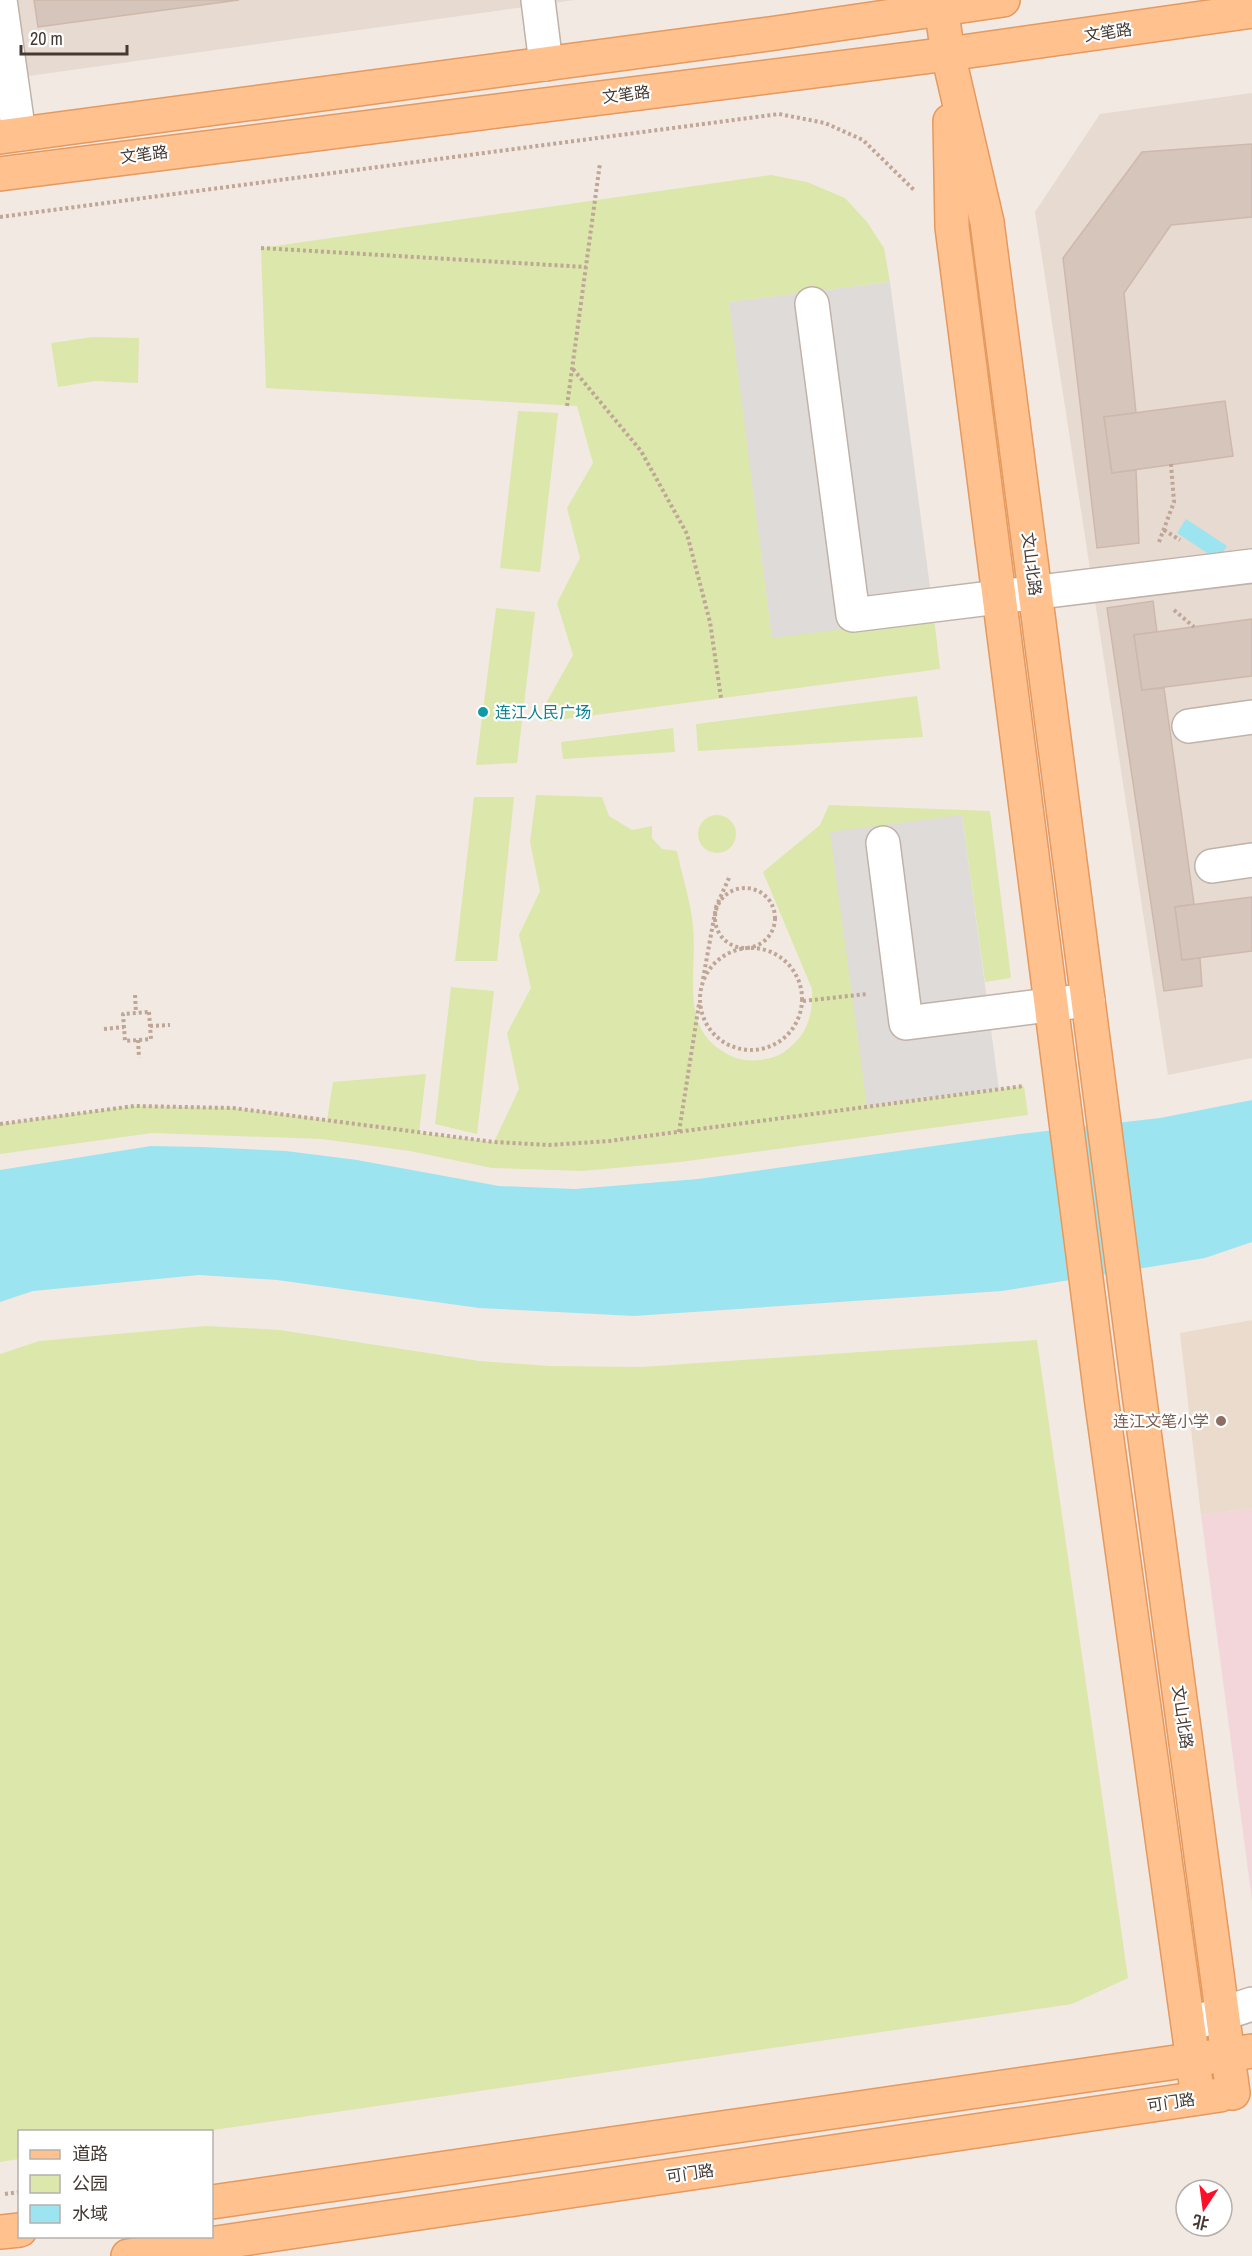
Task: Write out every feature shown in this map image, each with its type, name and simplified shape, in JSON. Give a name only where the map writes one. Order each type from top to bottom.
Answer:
[{"type":"main road","points":[[10,135],[546,63],[941,4],[1003,0]]},
{"type":"main road","name":"文山北路","points":[[941,4],[948,54],[987,222],[1132,1341],[1237,2008],[1243,2092]]},
{"type":"main road","name":"文笔路","points":[[0,174],[948,54],[1252,11]]},
{"type":"main road","name":"文山北路","points":[[948,54],[952,226],[1098,1364],[1188,2024]]},
{"type":"main road","points":[[1188,2024],[1198,2098]]},
{"type":"main road","points":[[213,2202],[1240,2053]]},
{"type":"main road","name":"可门路","points":[[128,2256],[1243,2092]]},
{"type":"main road","points":[[0,2232],[18,2230]]},
{"type":"street","points":[[0,0],[10,135]]},
{"type":"street","points":[[538,0],[546,63]]},
{"type":"street","points":[[812,304],[853,615],[1252,566]]},
{"type":"street","points":[[1189,726],[1252,717]]},
{"type":"street","points":[[883,843],[906,1023],[1088,1000]]},
{"type":"street","points":[[1212,866],[1252,860]]},
{"type":"street","points":[[1188,2024],[1237,2008]]},
{"type":"path","points":[[0,217],[779,114],[825,123],[863,140],[952,226]]},
{"type":"path","points":[[567,406],[600,163]]},
{"type":"path","points":[[261,248],[586,267]]},
{"type":"path","points":[[573,369],[641,451],[687,534],[710,622],[721,698]]},
{"type":"path","points":[[680,1132],[700,993],[716,907],[729,878]]},
{"type":"path","points":[[746,948],[728,943],[715,927],[716,907],[728,892],[738,888],[748,888],[766,896],[775,914],[775,924],[765,941],[746,948],[730,953],[715,962],[705,977],[700,993],[701,1010],[707,1025],[717,1038],[747,1051],[764,1049],[779,1043],[791,1032],[799,1018],[802,1001],[800,985],[793,969],[780,957],[764,950],[746,948]]},
{"type":"path","points":[[802,1001],[902,989]]},
{"type":"path","points":[[135,995],[136,1013]]},
{"type":"path","points":[[149,1012],[151,1039],[125,1041],[123,1014],[136,1013],[149,1012]]},
{"type":"path","points":[[150,1026],[170,1025]]},
{"type":"path","points":[[104,1029],[124,1027]]},
{"type":"path","points":[[138,1040],[139,1058]]},
{"type":"path","points":[[0,1124],[134,1106],[233,1108],[483,1140],[549,1145],[680,1132],[1024,1086]]},
{"type":"path","points":[[0,2194],[18,2192]]},
{"type":"shaded area","points":[[0,0],[574,0],[0,80]]},
{"type":"shaded area","points":[[1252,93],[1252,1058],[1168,1075],[1035,212],[1100,114]]},
{"type":"shaded area","points":[[890,282],[934,618],[772,638],[729,302]]},
{"type":"shaded area","points":[[962,815],[999,1089],[867,1106],[830,832]]},
{"type":"shaded area","name":"连江文笔小学","points":[[1252,1320],[1252,1509],[1201,1515],[1180,1333]]},
{"type":"shaded area","points":[[1252,1509],[1252,1900],[1201,1515]]},
{"type":"green space","points":[[771,175],[807,182],[845,198],[867,222],[884,248],[890,282],[730,302],[772,637],[934,618],[940,669],[543,722],[545,705],[573,655],[557,603],[580,558],[567,508],[593,463],[577,406],[266,388],[261,248]]},
{"type":"green space","points":[[93,337],[139,338],[138,383],[95,381],[58,387],[51,343]]},
{"type":"green space","points":[[518,411],[558,413],[540,572],[500,568]]},
{"type":"green space","points":[[496,608],[535,612],[517,763],[476,765]]},
{"type":"green space","points":[[917,696],[923,737],[698,751],[696,724]]},
{"type":"green space","points":[[673,728],[675,752],[563,759],[561,742]]},
{"type":"green space","points":[[536,795],[602,797],[609,816],[632,830],[652,826],[652,838],[662,849],[677,851],[692,918],[693,985],[697,1019],[705,1035],[717,1048],[736,1058],[748,1060],[774,1057],[792,1046],[807,1025],[812,999],[812,989],[763,872],[820,825],[829,805],[990,811],[1011,978],[985,982],[962,815],[867,1106],[1024,1086],[1028,1115],[680,1162],[582,1171],[492,1168],[410,1151],[322,1139],[152,1133],[0,1154],[0,1124],[134,1106],[233,1108],[327,1120],[333,1082],[426,1074],[419,1133],[494,1142],[519,1089],[507,1033],[531,988],[519,935],[540,891],[530,842]]},
{"type":"green space","points":[[474,797],[514,797],[497,961],[455,961]]},
{"type":"green space","points":[[717,815],[731,820],[736,834],[731,848],[717,853],[703,848],[698,834],[703,820]]},
{"type":"green space","points":[[451,987],[494,991],[477,1134],[435,1124]]},
{"type":"green space","points":[[206,1326],[280,1330],[479,1361],[550,1366],[641,1367],[1037,1340],[1128,1978],[1072,2004],[213,2130],[18,2130],[18,2159],[0,2162],[0,1354],[39,1341]]},
{"type":"water","points":[[1186,519],[1227,546],[1218,560],[1177,533]]},
{"type":"water","points":[[1252,1100],[1252,1242],[1205,1258],[1002,1291],[634,1316],[479,1308],[277,1280],[199,1275],[33,1291],[0,1302],[0,1170],[151,1146],[202,1147],[286,1151],[357,1160],[499,1186],[575,1189],[698,1179],[1020,1134],[1160,1118]]},
{"type":"building","points":[[34,0],[239,0],[38,27]]},
{"type":"building","points":[[1252,144],[1252,217],[1171,225],[1124,293],[1136,413],[1104,417],[1112,473],[1136,470],[1139,543],[1097,548],[1063,258],[1142,152]]},
{"type":"building","points":[[1225,401],[1233,456],[1112,473],[1104,417]]},
{"type":"building","points":[[1153,601],[1157,632],[1134,635],[1142,690],[1164,688],[1194,904],[1175,907],[1182,960],[1200,958],[1202,986],[1164,991],[1107,608]]},
{"type":"building","points":[[1252,619],[1252,676],[1142,690],[1134,635]]},
{"type":"building","points":[[1252,897],[1252,951],[1182,960],[1175,907]]},
{"type":"place","name":"连江人民广场","points":[[483,712]]},
{"type":"place","name":"连江文笔小学","points":[[1221,1421]]}]
